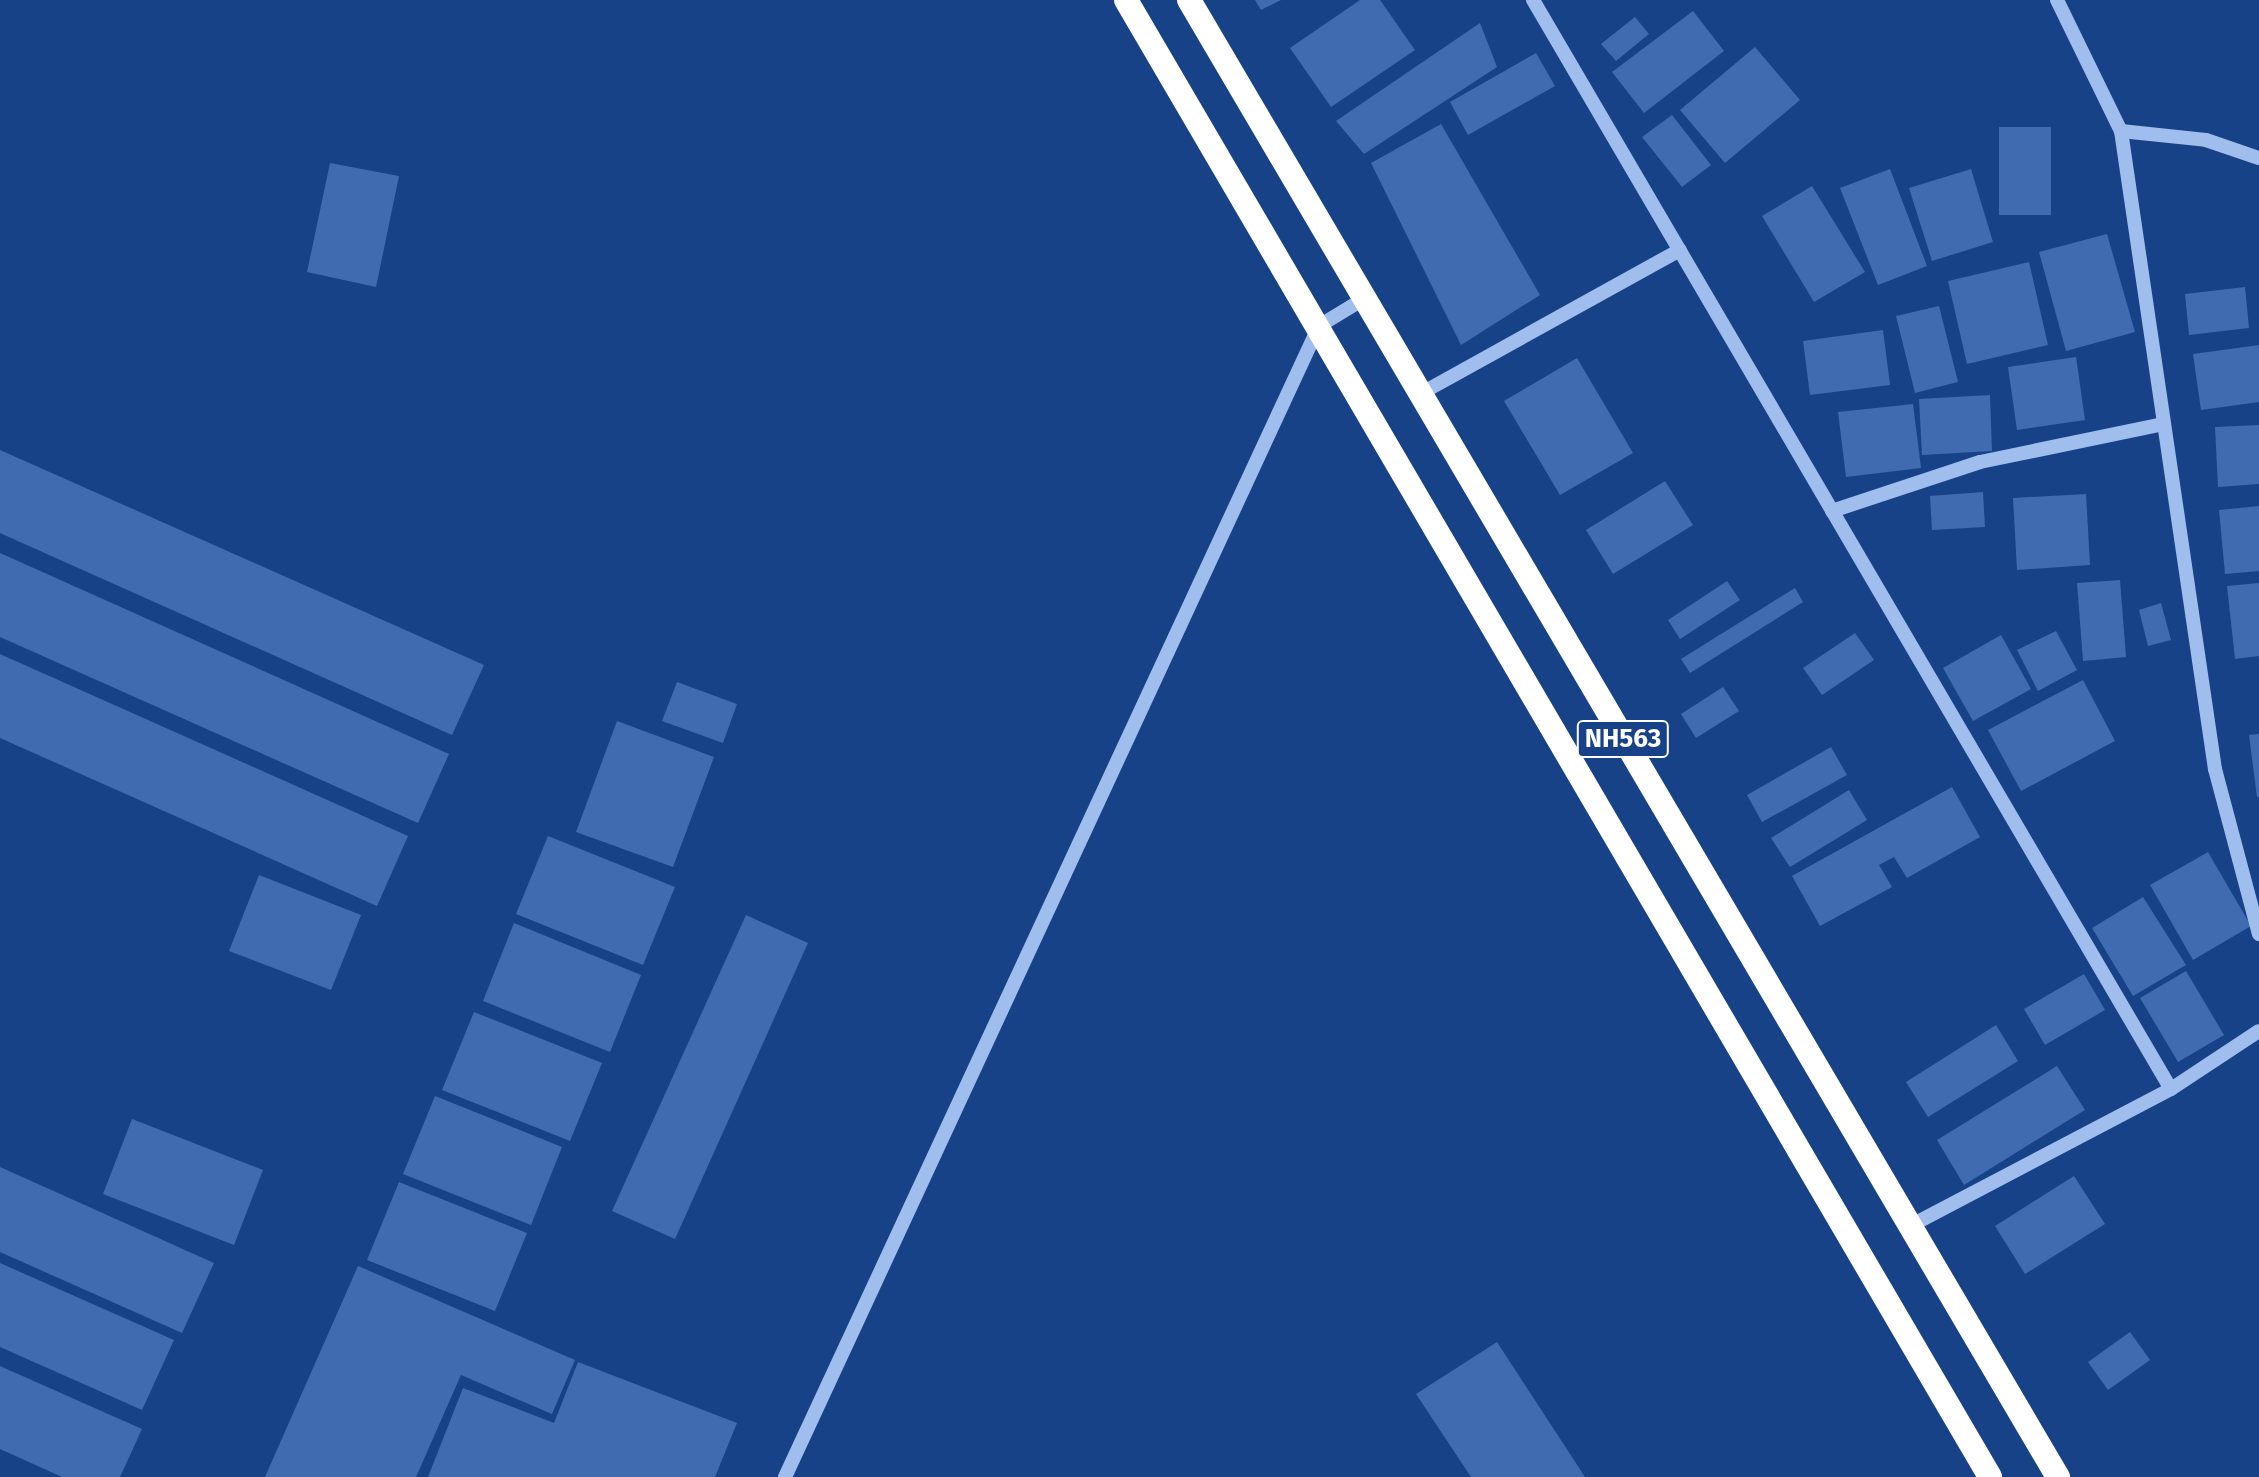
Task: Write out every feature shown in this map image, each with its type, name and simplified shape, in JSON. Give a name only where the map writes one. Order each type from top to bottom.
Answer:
[{"type":"highway","name":"NH563","points":[[1126,0],[1990,1477]]},
{"type":"highway","name":"NH563","points":[[1189,0],[2058,1477]]},
{"type":"street","points":[[1533,0],[2171,1089]]},
{"type":"street","points":[[2057,0],[2121,131],[2215,769],[2259,934]]},
{"type":"street","points":[[2121,131],[2206,140],[2259,158]]},
{"type":"street","points":[[1420,394],[1680,250]]},
{"type":"street","points":[[785,1477],[1319,326],[1365,298]]},
{"type":"street","points":[[1832,511],[1980,462],[2164,424]]},
{"type":"street","points":[[1910,1226],[2171,1089],[2259,1031]]},
{"type":"building","points":[[1255,0],[1281,0],[1261,10]]},
{"type":"building","points":[[1360,0],[1380,0],[1415,50],[1331,107],[1290,48]]},
{"type":"building","points":[[1693,11],[1724,51],[1644,113],[1612,72]]},
{"type":"building","points":[[1635,17],[1649,34],[1616,61],[1601,44]]},
{"type":"building","points":[[1480,23],[1497,67],[1364,154],[1336,121]]},
{"type":"building","points":[[1755,47],[1800,100],[1725,163],[1680,110]]},
{"type":"building","points":[[1536,53],[1555,86],[1468,135],[1450,102]]},
{"type":"building","points":[[1672,115],[1711,165],[1682,187],[1642,137]]},
{"type":"building","points":[[1441,124],[1540,295],[1461,345],[1371,163]]},
{"type":"building","points":[[1999,127],[2051,127],[2051,215],[1999,215]]},
{"type":"building","points":[[330,163],[399,176],[376,287],[307,272]]},
{"type":"building","points":[[1890,169],[1927,266],[1878,285],[1840,188]]},
{"type":"building","points":[[1971,169],[1993,242],[1932,261],[1909,188]]},
{"type":"building","points":[[1812,186],[1865,272],[1814,302],[1762,216]]},
{"type":"building","points":[[2107,234],[2135,332],[2066,351],[2039,252]]},
{"type":"building","points":[[2029,262],[2048,345],[1967,364],[1948,281]]},
{"type":"building","points":[[2245,287],[2249,328],[2189,335],[2185,294]]},
{"type":"building","points":[[1939,306],[1958,382],[1915,393],[1896,316]]},
{"type":"building","points":[[1883,330],[1890,385],[1810,395],[1803,341]]},
{"type":"building","points":[[2259,345],[2259,402],[2201,410],[2193,354]]},
{"type":"building","points":[[2076,357],[2085,420],[2017,430],[2008,367]]},
{"type":"building","points":[[1577,358],[1633,453],[1560,495],[1504,401]]},
{"type":"building","points":[[1990,395],[1992,451],[1922,455],[1919,399]]},
{"type":"building","points":[[1913,404],[1921,468],[1846,477],[1838,412]]},
{"type":"building","points":[[2259,425],[2259,484],[2218,487],[2215,427]]},
{"type":"building","points":[[0,450],[484,665],[452,735],[0,533]]},
{"type":"building","points":[[1665,481],[1693,525],[1613,574],[1586,530]]},
{"type":"building","points":[[1983,492],[1985,527],[1932,530],[1930,496]]},
{"type":"building","points":[[2086,494],[2090,565],[2017,570],[2013,498]]},
{"type":"building","points":[[2259,506],[2259,571],[2225,574],[2219,510]]},
{"type":"building","points":[[0,553],[449,754],[418,823],[0,637]]},
{"type":"building","points":[[2120,580],[2126,657],[2083,661],[2077,583]]},
{"type":"building","points":[[1727,581],[1740,600],[1680,639],[1668,620]]},
{"type":"building","points":[[2259,583],[2259,656],[2235,659],[2227,586]]},
{"type":"building","points":[[1795,588],[1803,602],[1690,673],[1681,659]]},
{"type":"building","points":[[2161,603],[2171,640],[2148,646],[2139,610]]},
{"type":"building","points":[[2056,631],[2077,670],[2038,691],[2017,650]]},
{"type":"building","points":[[1855,633],[1874,660],[1822,695],[1803,668]]},
{"type":"building","points":[[2001,635],[2031,689],[1973,721],[1943,668]]},
{"type":"building","points":[[0,654],[408,836],[377,906],[0,738]]},
{"type":"building","points":[[2083,680],[2115,741],[2021,791],[1988,730]]},
{"type":"building","points":[[677,682],[737,704],[723,743],[662,721]]},
{"type":"building","points":[[1723,687],[1739,711],[1696,738],[1681,714]]},
{"type":"building","points":[[617,721],[714,757],[673,867],[576,832]]},
{"type":"building","points":[[2259,734],[2259,797],[2257,797],[2249,735]]},
{"type":"building","points":[[1831,747],[1847,775],[1762,822],[1747,795]]},
{"type":"building","points":[[1952,787],[1980,837],[1907,878],[1894,857],[1879,865],[1892,887],[1820,926],[1792,876]]},
{"type":"building","points":[[1849,790],[1867,820],[1790,867],[1771,838]]},
{"type":"building","points":[[548,836],[675,887],[643,965],[516,914]]},
{"type":"building","points":[[2208,852],[2251,926],[2193,960],[2150,885]]},
{"type":"building","points":[[259,875],[361,915],[331,990],[229,951]]},
{"type":"building","points":[[2143,897],[2186,965],[2133,996],[2092,928]]},
{"type":"building","points":[[746,915],[808,943],[675,1239],[612,1211]]},
{"type":"building","points":[[514,923],[641,975],[610,1052],[483,1001]]},
{"type":"building","points":[[2186,971],[2224,1035],[2178,1062],[2140,998]]},
{"type":"building","points":[[2084,974],[2105,1010],[2045,1045],[2024,1009]]},
{"type":"building","points":[[474,1012],[602,1063],[570,1141],[442,1090]]},
{"type":"building","points":[[1996,1025],[2018,1061],[1928,1117],[1906,1082]]},
{"type":"building","points":[[2057,1066],[2085,1110],[1964,1185],[1937,1140]]},
{"type":"building","points":[[435,1096],[562,1147],[531,1225],[403,1174]]},
{"type":"building","points":[[132,1119],[263,1170],[234,1245],[103,1194]]},
{"type":"building","points":[[0,1167],[214,1263],[182,1333],[0,1252]]},
{"type":"building","points":[[2074,1176],[2105,1224],[2025,1274],[1995,1226]]},
{"type":"building","points":[[399,1182],[527,1233],[495,1311],[367,1260]]},
{"type":"building","points":[[0,1263],[174,1340],[142,1410],[0,1347]]},
{"type":"building","points":[[358,1266],[575,1360],[552,1414],[461,1375],[416,1477],[265,1477]]},
{"type":"building","points":[[2130,1332],[2150,1360],[2108,1390],[2088,1362]]},
{"type":"building","points":[[1497,1342],[1585,1477],[1471,1477],[1416,1394]]},
{"type":"building","points":[[578,1362],[737,1423],[715,1477],[428,1477],[463,1388],[554,1423]]},
{"type":"building","points":[[0,1366],[142,1429],[120,1477],[62,1477],[0,1449]]}]
